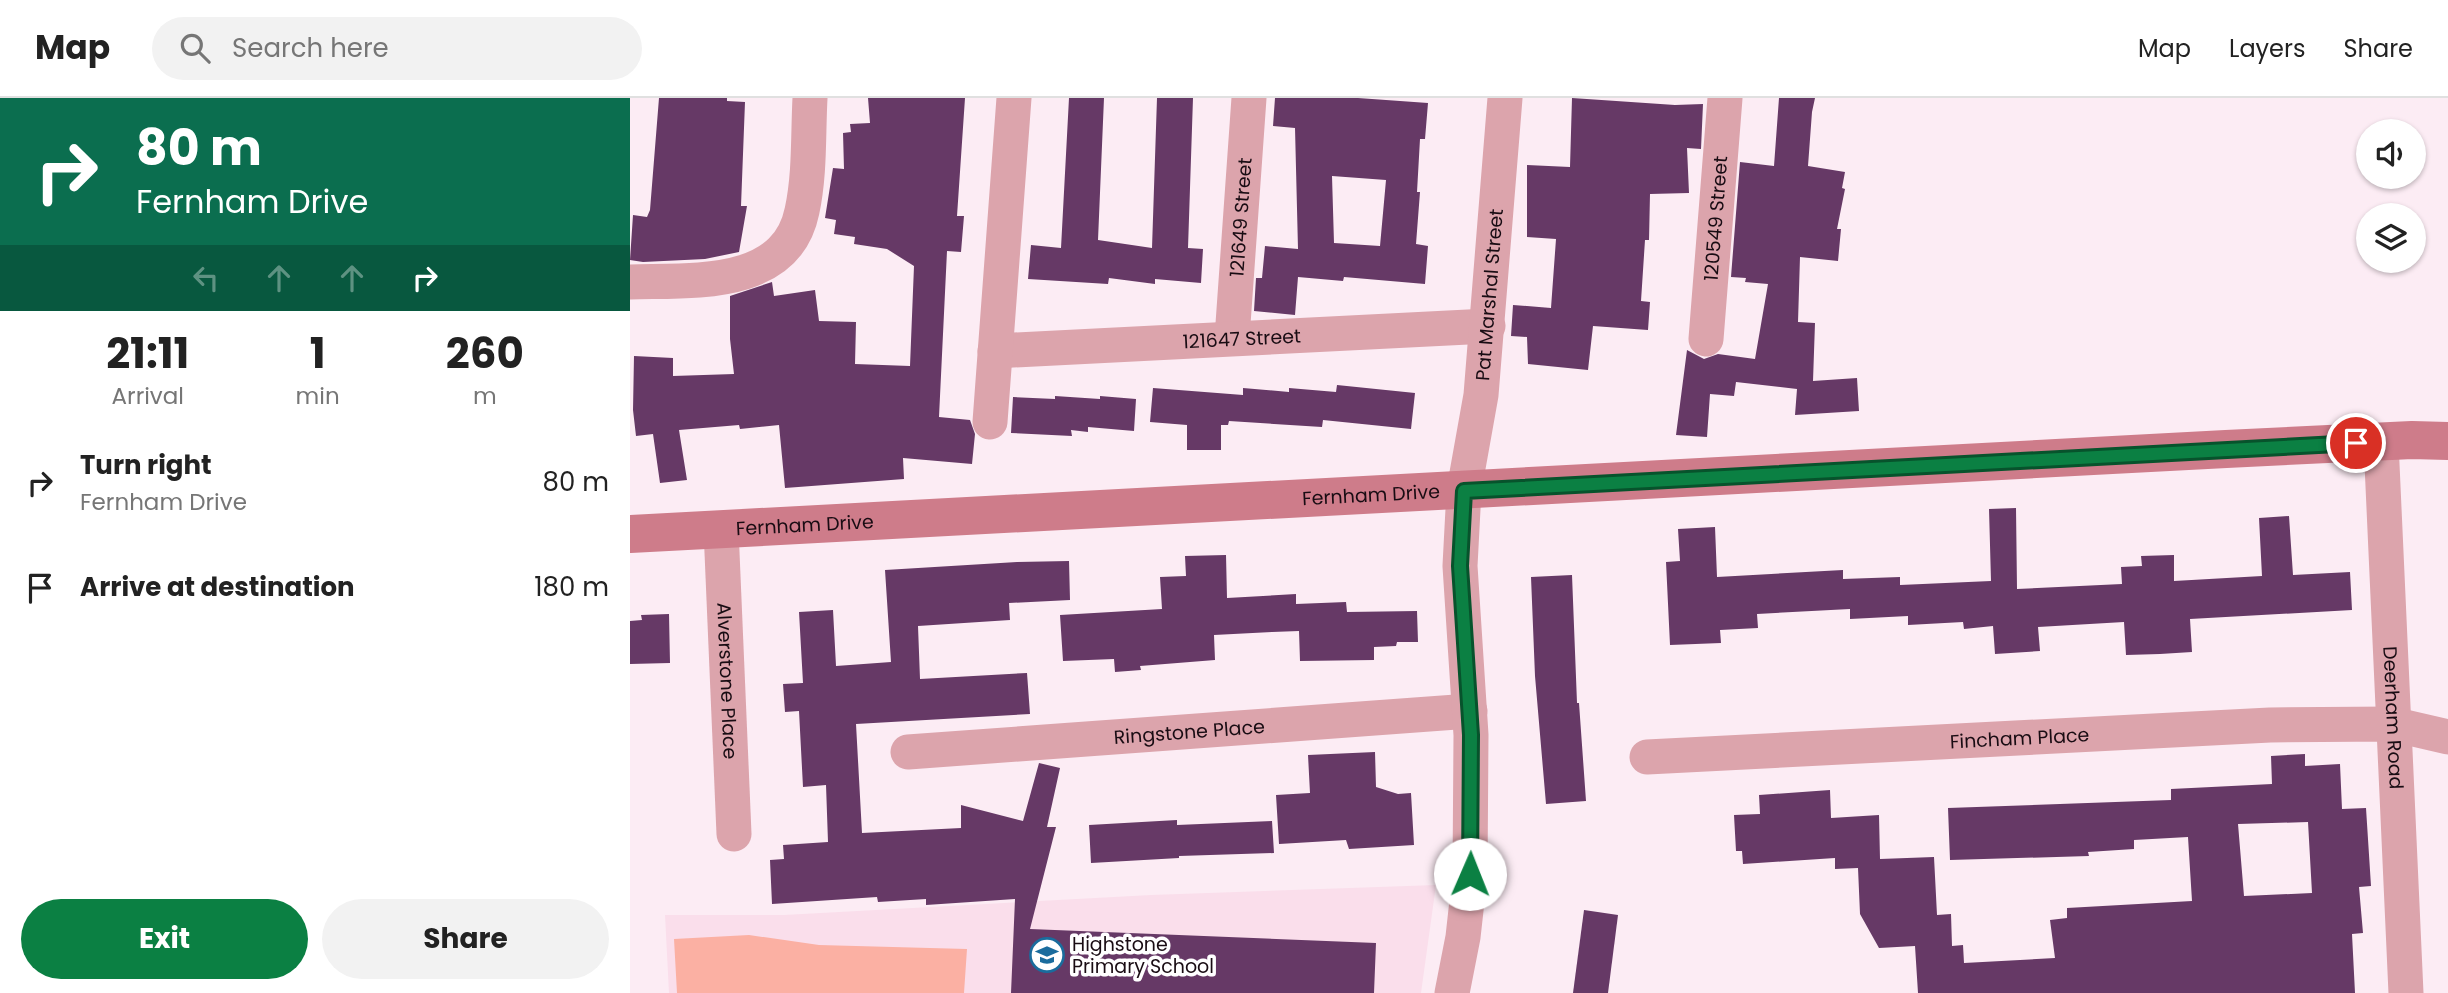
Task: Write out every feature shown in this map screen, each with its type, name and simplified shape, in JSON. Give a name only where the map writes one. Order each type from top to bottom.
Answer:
[{"type":"street","points":[[630,282],[696,280],[741,274],[767,263],[784,251],[795,233],[802,212],[810,98]]},
{"type":"street","points":[[989,422],[1014,98]]},
{"type":"street","name":"121649 Street","points":[[1231,338],[1249,98]]},
{"type":"street","name":"Pat Marshal Street","points":[[1452,993],[1463,937],[1470,874],[1470,711],[1460,566],[1464,491],[1481,395],[1505,98]]},
{"type":"street","name":"120549 Street","points":[[1706,339],[1725,98]]},
{"type":"street","name":"121647 Street","points":[[995,351],[1488,326]]},
{"type":"street","name":"Fernham Drive","points":[[630,534],[2381,442],[2448,441]]},
{"type":"street","name":"Deerham Road","points":[[2381,442],[2406,993]]},
{"type":"street","name":"Alverstone Place","points":[[721,530],[734,834]]},
{"type":"street","name":"Ringstone Place","points":[[908,752],[1470,711]]},
{"type":"street","name":"Fincham Place","points":[[1647,757],[2270,725],[2392,724],[2448,737]]},
{"type":"shaded area","name":"Highstone Primary School","points":[[1436,885],[1421,993],[669,993],[665,915],[784,915],[1151,895]]},
{"type":"shaded area","points":[[749,935],[819,945],[967,949],[964,993],[677,993],[674,939]]},
{"type":"building","points":[[659,98],[727,98],[727,101],[745,102],[741,206],[747,206],[739,252],[705,259],[643,262],[630,260],[633,215],[647,217],[650,210]]},
{"type":"building","points":[[868,98],[965,98],[957,216],[964,216],[961,252],[947,251],[939,417],[970,420],[975,434],[972,464],[903,458],[904,479],[785,488],[779,425],[740,429],[739,425],[679,430],[687,480],[660,483],[653,434],[636,436],[633,410],[634,356],[673,358],[673,376],[734,374],[730,339],[730,296],[772,282],[774,296],[815,290],[819,321],[856,322],[855,364],[910,366],[914,266],[887,249],[854,244],[855,237],[834,234],[836,220],[825,218],[833,168],[844,169],[843,133],[851,132],[850,124],[870,123]]},
{"type":"building","points":[[1069,98],[1104,98],[1098,240],[1152,248],[1157,98],[1193,98],[1188,248],[1203,249],[1201,283],[1155,279],[1155,284],[1109,278],[1108,284],[1028,279],[1031,245],[1061,248]]},
{"type":"building","points":[[1275,98],[1358,98],[1428,103],[1425,139],[1420,139],[1416,244],[1428,246],[1425,284],[1344,277],[1343,281],[1298,277],[1295,315],[1254,311],[1256,278],[1262,278],[1265,246],[1298,249],[1295,128],[1273,126]],"holes":[[[1332,176],[1386,180],[1380,246],[1334,243]]]},
{"type":"building","points":[[1572,98],[1675,105],[1703,104],[1701,149],[1687,148],[1689,193],[1650,194],[1649,240],[1645,240],[1641,301],[1650,302],[1648,330],[1593,326],[1588,370],[1528,364],[1527,337],[1511,336],[1513,305],[1551,308],[1556,239],[1527,237],[1527,165],[1570,167]]},
{"type":"building","points":[[1779,98],[1815,98],[1808,166],[1845,172],[1842,188],[1845,189],[1837,229],[1841,229],[1838,261],[1800,257],[1798,322],[1815,323],[1813,381],[1857,378],[1859,411],[1795,415],[1797,389],[1736,382],[1734,396],[1710,394],[1707,437],[1676,435],[1687,350],[1704,359],[1718,354],[1755,359],[1768,284],[1745,282],[1746,278],[1731,277],[1740,162],[1774,166]]},
{"type":"building","points":[[1337,385],[1415,393],[1411,429],[1323,420],[1322,427],[1229,421],[1228,425],[1221,425],[1221,450],[1187,450],[1187,425],[1150,422],[1153,388],[1243,395],[1243,388],[1336,392]]},
{"type":"building","points":[[1055,396],[1136,399],[1134,431],[1088,427],[1088,432],[1071,430],[1072,436],[1011,433],[1013,397],[1055,399]]},
{"type":"building","points":[[2016,508],[2017,589],[2122,584],[2121,567],[2142,566],[2141,556],[2174,555],[2174,581],[2262,576],[2259,518],[2289,516],[2293,575],[2350,572],[2352,610],[2190,619],[2192,652],[2160,654],[2126,655],[2124,622],[2038,627],[2040,651],[1995,654],[1993,626],[1964,629],[1963,622],[1908,625],[1908,616],[1850,619],[1850,609],[1757,614],[1758,628],[1720,630],[1721,643],[1670,645],[1666,562],[1680,561],[1678,529],[1715,527],[1717,577],[1843,570],[1843,579],[1900,577],[1900,585],[1991,581],[1989,509]]},
{"type":"building","points":[[1226,555],[1227,598],[1296,594],[1296,604],[1346,602],[1347,612],[1417,611],[1418,642],[1397,642],[1396,646],[1374,647],[1374,660],[1300,661],[1299,631],[1214,635],[1215,660],[1140,666],[1141,670],[1115,672],[1114,659],[1063,661],[1060,615],[1162,609],[1160,577],[1186,576],[1185,556]]},
{"type":"building","points":[[1069,561],[1070,600],[1009,603],[1010,620],[918,626],[920,679],[1027,673],[1030,714],[856,724],[862,833],[961,828],[961,805],[1023,821],[1039,763],[1060,768],[1047,827],[1056,827],[1030,929],[1376,943],[1374,993],[1011,993],[1015,899],[926,905],[926,899],[878,902],[877,897],[772,904],[770,860],[784,859],[783,845],[828,842],[826,785],[803,787],[799,711],[785,712],[783,684],[803,683],[799,612],[833,610],[836,666],[891,662],[885,570]]},
{"type":"building","points":[[1572,575],[1577,703],[1586,801],[1546,804],[1535,676],[1531,577]]},
{"type":"building","points":[[669,614],[670,663],[630,664],[630,621],[642,620],[641,615]]},
{"type":"building","points":[[1375,752],[1376,787],[1398,794],[1411,793],[1414,845],[1349,849],[1346,840],[1279,844],[1276,795],[1310,793],[1308,755]]},
{"type":"building","points":[[2305,754],[2305,766],[2340,764],[2342,809],[2366,808],[2371,886],[2359,887],[2363,933],[2352,934],[2355,993],[1918,993],[1915,946],[1879,948],[1860,914],[1858,868],[1835,869],[1835,858],[1743,864],[1742,851],[1736,851],[1734,815],[1760,814],[1759,795],[1830,790],[1831,818],[1879,815],[1880,859],[1934,857],[1937,915],[1951,914],[1952,946],[1963,945],[1964,963],[2055,958],[2050,920],[2067,918],[2067,908],[2192,901],[2188,837],[2134,840],[2134,849],[2088,852],[2089,856],[1950,860],[1948,808],[2171,800],[2171,789],[2272,784],[2271,756]],"holes":[[[2308,822],[2312,893],[2244,896],[2238,824]]]},
{"type":"building","points":[[1177,820],[1177,825],[1272,821],[1274,853],[1179,856],[1091,863],[1089,825]]},
{"type":"building","points":[[1584,910],[1618,915],[1608,993],[1573,993]]},
{"type":"place","name":"Highstone Primary School","points":[[1047,955]]},
{"type":"route","points":[[1470,874],[1471,735],[1460,566],[1464,491],[2356,443]]}]
